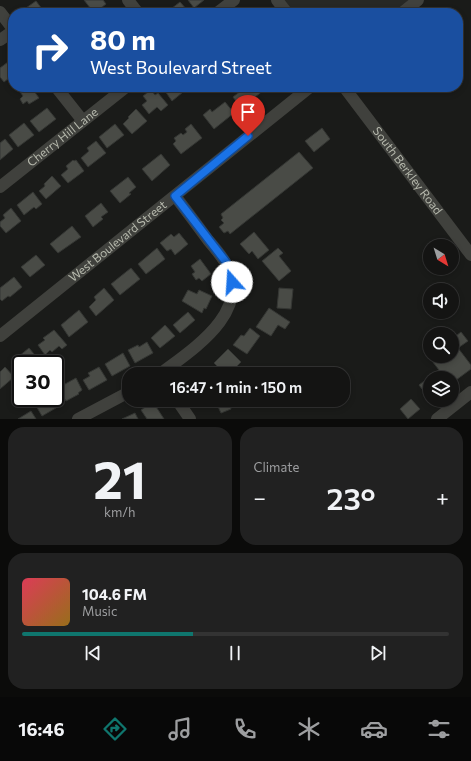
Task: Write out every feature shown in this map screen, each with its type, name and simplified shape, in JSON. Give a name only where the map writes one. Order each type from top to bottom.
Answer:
[{"type":"street","points":[[128,0],[134,8]]},
{"type":"street","points":[[224,8],[234,0]]},
{"type":"street","points":[[277,0],[283,8]]},
{"type":"street","points":[[408,8],[418,0]]},
{"type":"street","points":[[0,12],[8,23]]},
{"type":"street","points":[[0,40],[8,34]]},
{"type":"street","points":[[60,92],[83,121]]},
{"type":"street","name":"Cherry Hill Lane","points":[[0,188],[120,92]]},
{"type":"street","name":"West Boulevard Street","points":[[0,336],[304,92]]},
{"type":"street","name":"South Berkley Road","points":[[348,92],[471,255]]},
{"type":"street","points":[[169,367],[199,344],[220,323],[231,303],[232,292],[232,282],[226,262],[175,196]]},
{"type":"street","points":[[436,419],[471,392]]},
{"type":"street","points":[[78,419],[122,396]]},
{"type":"street","points":[[182,407],[190,419]]},
{"type":"shaded area","points":[[277,0],[418,0],[408,8],[283,8]]},
{"type":"building","points":[[84,0],[103,0],[106,4],[101,8],[90,8]]},
{"type":"building","points":[[188,0],[204,0],[194,8]]},
{"type":"building","points":[[36,1],[41,8],[26,8]]},
{"type":"building","points":[[180,2],[185,8],[172,8]]},
{"type":"building","points":[[8,62],[8,79],[4,82],[0,77],[0,68]]},
{"type":"building","points":[[20,92],[35,92],[39,98],[29,104],[27,101],[23,104],[20,99],[23,96]]},
{"type":"building","points":[[148,92],[153,92],[155,95],[158,93],[168,105],[161,111],[157,107],[149,114],[142,105],[147,101],[143,96]]},
{"type":"building","points":[[166,92],[183,92],[172,101]]},
{"type":"building","points":[[240,92],[261,92],[241,108],[233,97]]},
{"type":"building","points":[[225,102],[234,113],[214,129],[203,115],[210,109],[212,112]]},
{"type":"building","points":[[47,108],[56,119],[39,132],[30,121]]},
{"type":"building","points":[[136,109],[147,121],[132,134],[123,124]]},
{"type":"building","points":[[24,123],[34,135],[18,147],[9,135]]},
{"type":"building","points":[[115,124],[124,135],[107,148],[99,137]]},
{"type":"building","points":[[191,124],[202,138],[181,154],[173,144],[176,141],[174,138],[181,133],[183,135],[187,132],[185,129]]},
{"type":"building","points":[[322,128],[330,139],[314,152],[305,141]]},
{"type":"building","points":[[5,139],[13,149],[0,160],[0,143]]},
{"type":"building","points":[[96,141],[106,153],[88,167],[81,158],[89,151],[87,148]]},
{"type":"building","points":[[299,152],[313,168],[230,234],[228,231],[224,233],[219,227],[224,223],[221,220],[223,218],[221,214]]},
{"type":"building","points":[[161,154],[170,165],[152,181],[142,169]]},
{"type":"building","points":[[73,160],[76,160],[84,171],[68,183],[61,175],[68,169],[66,166]]},
{"type":"building","points":[[52,176],[61,186],[46,199],[39,191],[45,186],[44,184]]},
{"type":"building","points":[[128,177],[136,187],[129,193],[131,194],[120,203],[110,191]]},
{"type":"building","points":[[33,192],[42,204],[36,209],[34,207],[24,215],[17,205]]},
{"type":"building","points":[[101,203],[108,212],[101,217],[103,219],[93,227],[85,216]]},
{"type":"building","points":[[11,208],[21,221],[6,233],[0,226],[0,222],[5,218],[3,215]]},
{"type":"building","points":[[72,226],[81,237],[58,253],[50,244]]},
{"type":"building","points":[[254,232],[269,250],[258,259],[252,251],[249,254],[240,244]]},
{"type":"building","points":[[179,233],[188,244],[175,255],[171,249],[167,251],[160,243],[171,234],[174,237]]},
{"type":"building","points":[[157,248],[165,259],[146,274],[138,264]]},
{"type":"building","points":[[278,248],[283,253],[279,256],[291,271],[279,281],[262,261]]},
{"type":"building","points":[[36,255],[45,265],[30,277],[21,267]]},
{"type":"building","points":[[200,259],[211,274],[202,281],[199,278],[196,280],[192,274],[195,272],[191,266]]},
{"type":"building","points":[[131,268],[140,279],[120,295],[111,284]]},
{"type":"building","points":[[14,277],[22,287],[10,297],[8,296],[2,301],[0,299],[0,288]]},
{"type":"building","points":[[104,288],[114,300],[96,316],[89,307],[96,300],[94,297]]},
{"type":"building","points":[[279,288],[293,289],[291,309],[277,308]]},
{"type":"building","points":[[188,290],[197,294],[199,290],[212,296],[206,309],[204,308],[202,313],[182,301]]},
{"type":"building","points":[[269,308],[290,322],[285,329],[278,325],[271,336],[256,327]]},
{"type":"building","points":[[79,310],[88,322],[69,337],[61,325]]},
{"type":"building","points":[[188,312],[195,320],[180,333],[173,325]]},
{"type":"building","points":[[165,325],[175,336],[160,348],[151,338]]},
{"type":"building","points":[[250,328],[260,336],[247,354],[233,345],[241,335],[244,336]]},
{"type":"building","points":[[54,330],[67,345],[62,349],[59,346],[52,352],[50,350],[45,355],[38,345],[45,340],[43,338]]},
{"type":"building","points":[[461,332],[468,341],[459,347],[459,334]]},
{"type":"building","points":[[147,342],[153,353],[135,363],[128,350],[138,345],[139,347]]},
{"type":"building","points":[[29,348],[35,355],[20,355]]},
{"type":"building","points":[[228,349],[241,362],[236,367],[218,367],[214,363]]},
{"type":"building","points":[[459,349],[471,365],[471,369],[459,378],[459,371],[438,371],[439,370],[434,363],[459,363]]},
{"type":"building","points":[[123,353],[130,366],[122,367],[122,370],[112,376],[105,364]]},
{"type":"building","points":[[5,367],[12,375],[12,379],[0,389],[0,372]]},
{"type":"building","points":[[99,367],[107,380],[89,390],[83,380],[90,376],[88,373]]},
{"type":"building","points":[[76,378],[82,390],[78,393],[79,394],[66,401],[64,398],[64,385]]},
{"type":"building","points":[[423,382],[423,390],[419,385]]},
{"type":"building","points":[[411,399],[420,409],[408,419],[400,409]]},
{"type":"building","points":[[37,407],[58,407],[42,416]]},
{"type":"building","points":[[146,407],[156,407],[164,419],[147,419],[141,410]]},
{"type":"building","points":[[218,407],[230,407],[231,409],[221,413]]},
{"type":"building","points":[[31,411],[36,419],[18,419]]},
{"type":"building","points":[[135,413],[138,419],[122,419]]},
{"type":"route","points":[[232,282],[226,262],[175,196],[248,136]]}]
